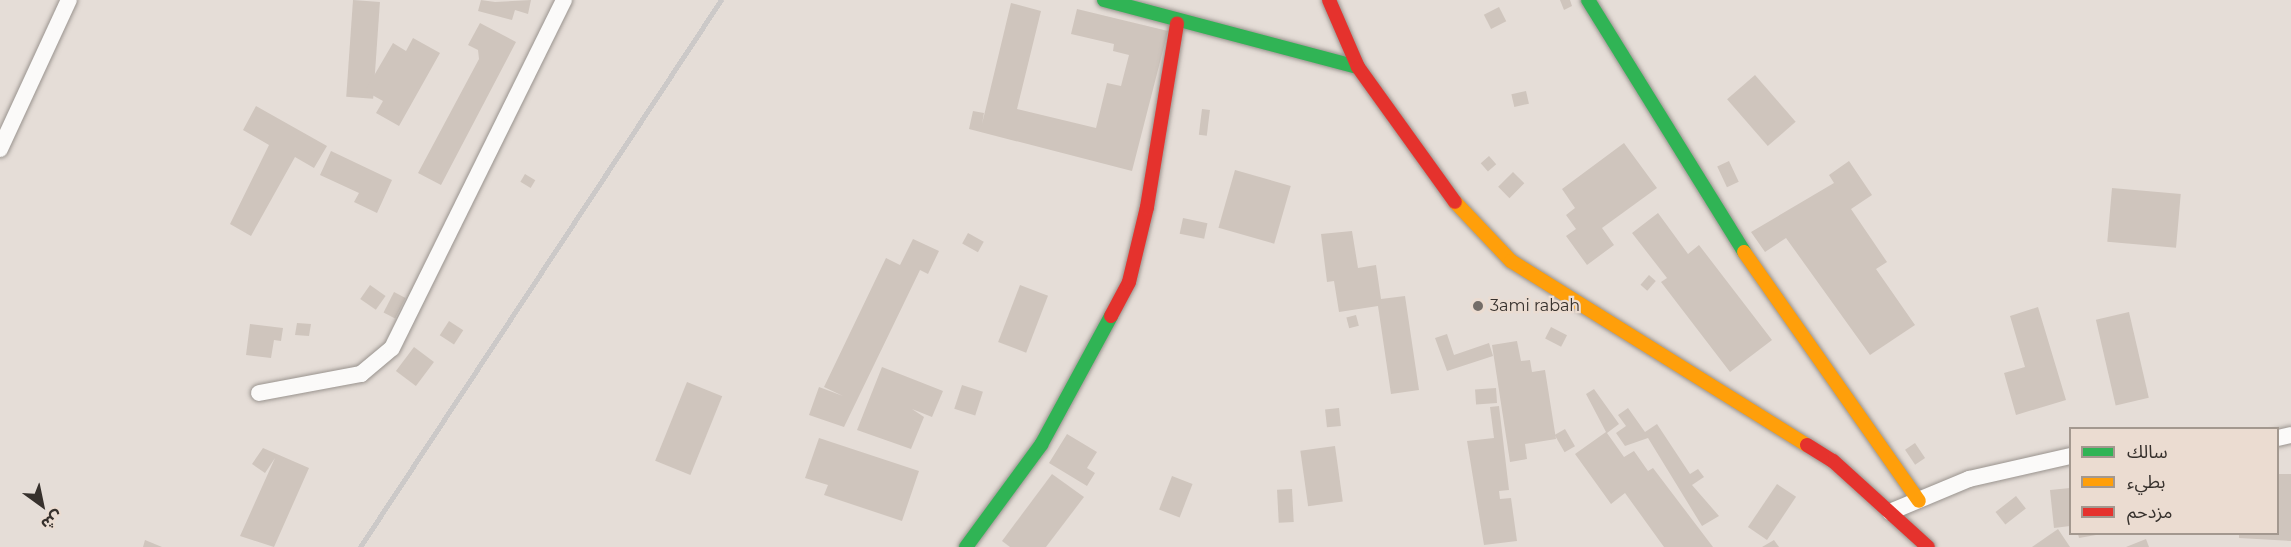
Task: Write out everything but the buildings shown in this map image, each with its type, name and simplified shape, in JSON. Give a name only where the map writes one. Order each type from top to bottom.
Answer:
[{"type":"street","points":[[0,149],[69,0]]},
{"type":"street","points":[[259,393],[361,374],[392,348],[564,0]]},
{"type":"street","points":[[1104,0],[1177,23],[1225,30],[1358,67]]},
{"type":"street","points":[[1329,0],[1358,67],[1458,206],[1511,261],[1833,461],[1928,547]]},
{"type":"street","points":[[1588,0],[1705,197],[1919,501]]},
{"type":"street","points":[[969,546],[1041,446],[1129,282],[1148,207],[1177,23]]},
{"type":"street","points":[[1890,512],[1969,479],[2069,456]]},
{"type":"railway","points":[[360,547],[721,0]]},
{"type":"traffic: fast","points":[[1104,0],[1358,67]]},
{"type":"traffic: fast","points":[[1588,0],[1744,252]]},
{"type":"traffic: fast","points":[[966,547],[1041,445],[1111,316]]},
{"type":"traffic: slow","points":[[1455,202],[1511,261],[1807,445]]},
{"type":"traffic: slow","points":[[1744,252],[1919,501]]},
{"type":"traffic: jam","points":[[1329,0],[1358,67],[1455,202]]},
{"type":"traffic: jam","points":[[1111,316],[1129,282],[1147,207],[1177,23]]},
{"type":"traffic: jam","points":[[1807,445],[1833,461],[1928,547]]},
{"type":"place","name":"3ami rabah","points":[[1478,306]]}]
